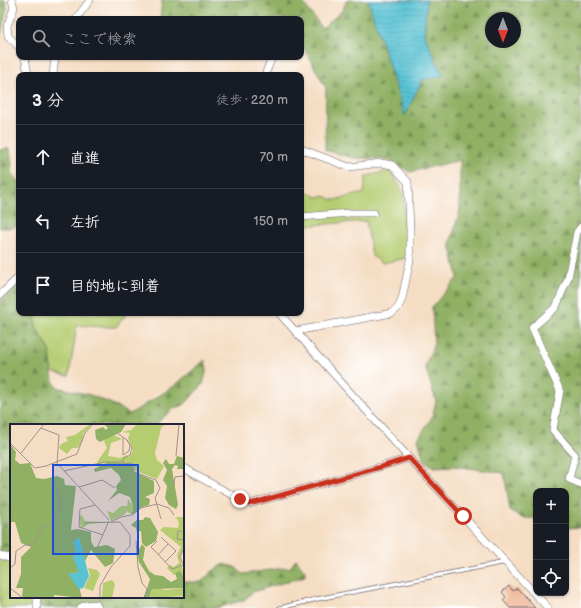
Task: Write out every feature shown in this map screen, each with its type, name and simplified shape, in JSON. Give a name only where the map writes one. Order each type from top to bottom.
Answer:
[{"type":"street","points":[[12,0],[14,8],[6,26],[8,36],[16,43]]},
{"type":"street","points":[[78,16],[90,0]]},
{"type":"street","points":[[26,60],[28,72]]},
{"type":"street","points":[[53,72],[55,60]]},
{"type":"street","points":[[266,72],[271,60]]},
{"type":"street","points":[[296,331],[392,313],[398,308],[402,299],[410,260],[408,182],[392,165],[381,163],[349,167],[304,150]]},
{"type":"street","points":[[304,218],[349,213],[374,213]]},
{"type":"street","points":[[581,227],[577,232],[568,278],[556,307],[532,328],[560,391],[553,430],[575,455],[569,479],[581,484]]},
{"type":"street","points":[[0,295],[16,280]]},
{"type":"street","points":[[282,316],[409,458],[548,608]]},
{"type":"street","points":[[184,468],[192,474],[249,504],[409,458]]},
{"type":"street","points":[[0,555],[10,559]]},
{"type":"street","points":[[80,608],[85,605],[96,604],[98,608]]},
{"type":"lane","points":[[280,608],[317,599],[507,562]]},
{"type":"green space","points":[[0,0],[5,0],[7,8],[0,38]]},
{"type":"green space","points":[[162,0],[301,0],[322,28],[342,11],[347,0],[581,0],[581,527],[569,528],[569,488],[533,488],[533,518],[522,518],[510,510],[504,473],[454,466],[434,467],[424,460],[418,439],[432,417],[436,401],[425,366],[434,344],[432,307],[458,277],[450,244],[460,210],[460,160],[410,172],[386,159],[353,158],[325,150],[326,88],[304,48],[304,16],[160,16]]},
{"type":"green space","points":[[10,148],[13,176],[16,178],[16,226],[12,228],[0,228],[0,150]]},
{"type":"green space","points":[[391,171],[403,192],[407,258],[383,263],[372,256],[366,221],[304,226],[304,194],[311,193],[317,197],[324,196],[334,200],[364,193],[366,176]]},
{"type":"green space","points":[[16,288],[16,316],[35,316],[36,327],[49,348],[53,381],[57,387],[90,395],[110,403],[130,414],[173,387],[205,360],[207,369],[203,384],[184,405],[173,409],[156,424],[10,424],[10,558],[0,554],[0,301]]},
{"type":"green space","points":[[35,316],[125,316],[116,327],[77,325],[69,376],[52,372],[50,351],[36,327]]},
{"type":"green space","points":[[0,552],[10,557],[10,598],[38,598],[39,608],[0,608]]},
{"type":"green space","points":[[296,559],[305,571],[305,576],[253,592],[244,600],[216,608],[98,608],[96,604],[79,608],[38,608],[38,598],[184,598],[184,580],[185,582],[201,582],[210,573],[223,564],[235,567],[243,574],[291,567]]},
{"type":"water","points":[[368,0],[427,0],[424,34],[443,76],[422,80],[405,116]]},
{"type":"building","points":[[509,586],[513,591],[517,588],[535,608],[510,608],[503,600],[506,597],[502,592]]},
{"type":"route","points":[[240,499],[249,504],[409,458],[463,516]]}]
